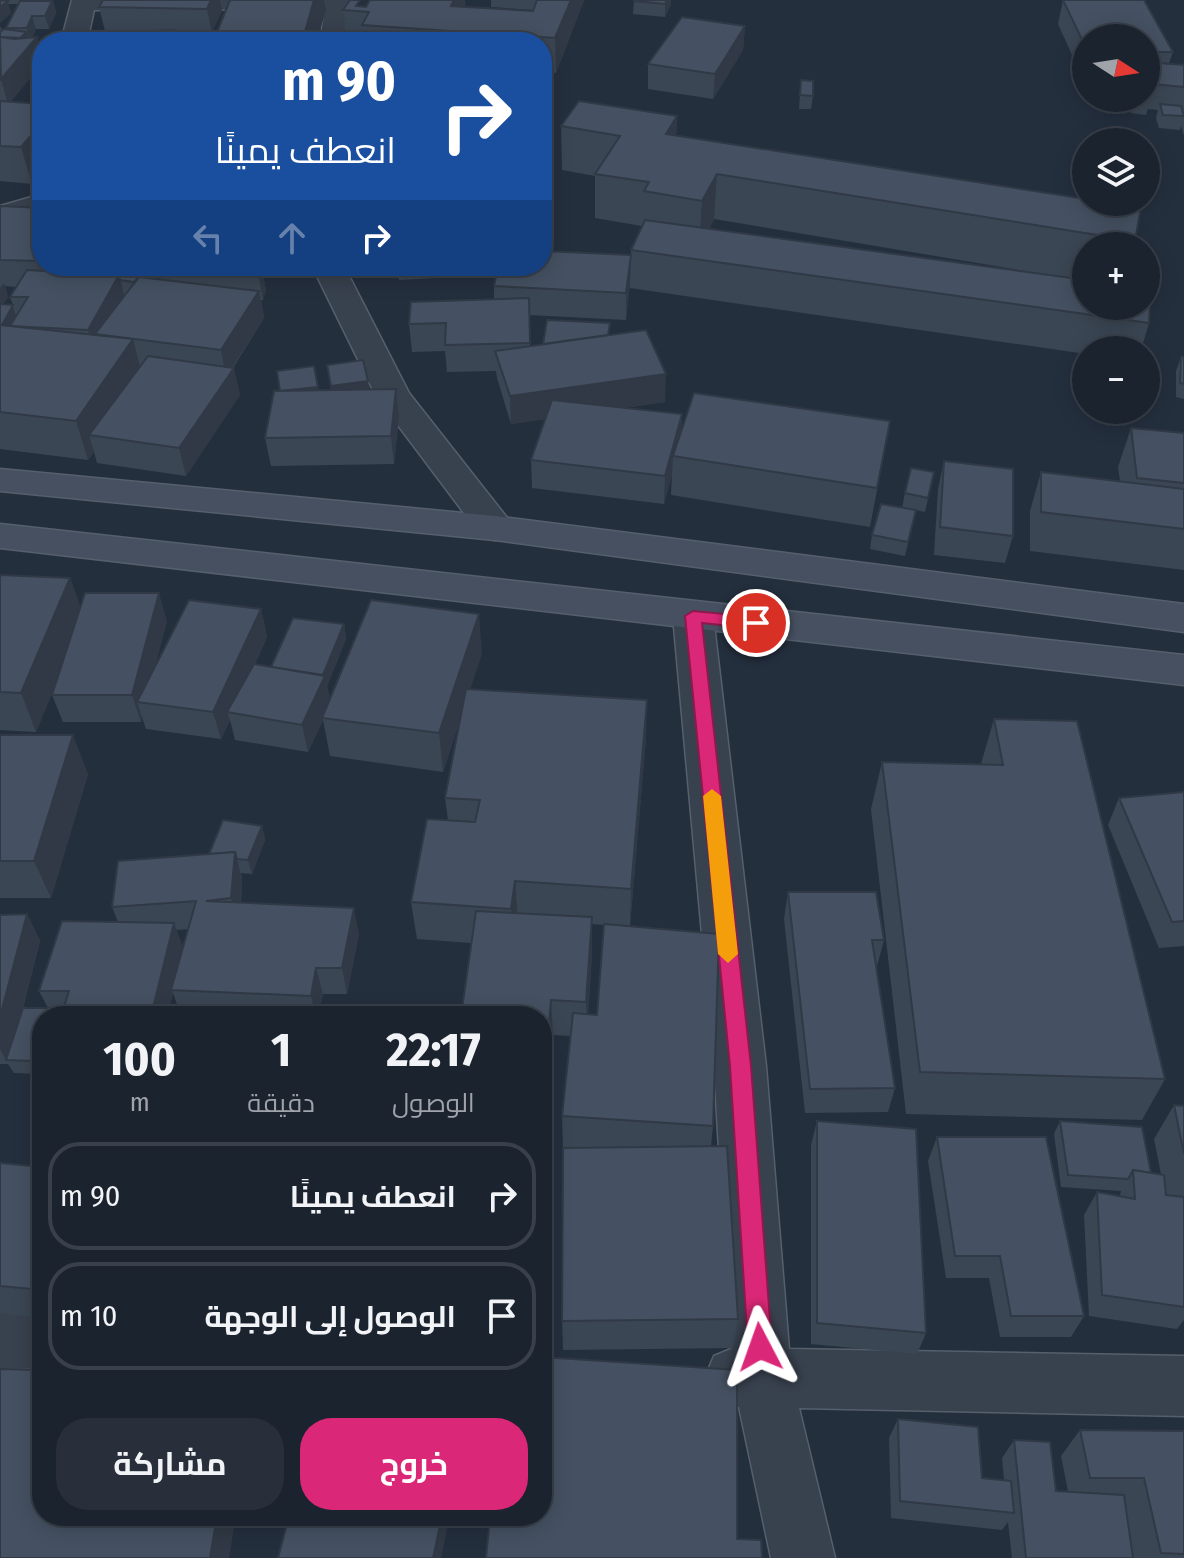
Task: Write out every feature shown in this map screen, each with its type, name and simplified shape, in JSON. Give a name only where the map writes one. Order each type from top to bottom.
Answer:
[{"type":"street","points":[[76,32],[84,2],[338,1],[334,32]]},
{"type":"street","points":[[0,219],[10,212],[32,206]]},
{"type":"street","points":[[333,276],[393,396],[495,528]]},
{"type":"street","points":[[0,480],[495,528],[1184,618]]},
{"type":"street","points":[[0,536],[1184,670]]},
{"type":"street","points":[[693,616],[740,1066],[762,1378],[803,1558]]},
{"type":"street","points":[[0,1340],[32,1339]]},
{"type":"street","points":[[683,1373],[762,1378],[1184,1386]]},
{"type":"building","points":[[103,0],[211,0],[207,9],[99,7]]},
{"type":"building","points":[[230,0],[314,0],[305,32],[217,32]]},
{"type":"building","points":[[350,0],[360,0],[356,6],[366,7],[370,0],[454,0],[451,6],[533,11],[537,0],[571,0],[555,38],[552,38],[552,32],[466,32],[362,25],[369,12],[343,10]]},
{"type":"building","points":[[634,0],[667,0],[665,4]]},
{"type":"building","points":[[1063,0],[1144,0],[1157,24],[1074,24]]},
{"type":"building","points":[[20,1],[52,1],[45,16],[32,16],[27,28],[6,28]]},
{"type":"building","points":[[682,17],[745,26],[715,74],[648,64]]},
{"type":"building","points":[[4,29],[27,32],[20,38],[0,37]]},
{"type":"building","points":[[1160,29],[1173,52],[1160,52]]},
{"type":"building","points":[[0,37],[32,37],[32,43],[1,79]]},
{"type":"building","points":[[1160,63],[1184,65],[1184,87],[1160,85]]},
{"type":"building","points":[[801,80],[813,81],[813,96],[800,95]]},
{"type":"building","points":[[0,101],[32,103],[32,134],[21,147],[0,146]]},
{"type":"building","points":[[579,101],[677,116],[666,134],[1072,197],[1072,216],[1139,216],[1137,232],[1079,232],[717,174],[702,201],[644,191],[649,182],[595,174],[620,136],[561,126]]},
{"type":"building","points":[[1160,104],[1181,106],[1184,116],[1163,115]]},
{"type":"building","points":[[0,206],[32,208],[32,261],[0,260]]},
{"type":"building","points":[[645,220],[1072,278],[1072,312],[631,250]]},
{"type":"building","points":[[552,251],[631,255],[626,293],[494,286],[496,276],[552,276]]},
{"type":"building","points":[[27,270],[32,270],[32,276],[118,276],[88,330],[10,326],[28,297],[10,297]]},
{"type":"building","points":[[119,276],[149,276],[139,277],[134,282],[120,280]]},
{"type":"building","points":[[139,277],[259,291],[221,350],[95,334]]},
{"type":"building","points":[[529,298],[530,343],[445,345],[446,323],[409,324],[411,302]]},
{"type":"building","points":[[0,304],[13,305],[2,325],[0,325]]},
{"type":"building","points":[[547,320],[610,323],[608,335],[543,344]]},
{"type":"building","points":[[0,325],[133,339],[76,421],[0,412]]},
{"type":"building","points":[[646,330],[666,374],[510,396],[495,351]]},
{"type":"building","points":[[148,356],[234,368],[179,448],[89,435]]},
{"type":"building","points":[[1181,357],[1184,357],[1184,384],[1180,383]]},
{"type":"building","points":[[363,360],[368,381],[331,386],[327,365]]},
{"type":"building","points":[[314,366],[318,387],[280,391],[277,371]]},
{"type":"building","points":[[396,389],[391,436],[265,438],[274,391]]},
{"type":"building","points":[[694,393],[890,421],[877,488],[673,456]]},
{"type":"building","points":[[552,400],[682,414],[665,476],[531,460]]},
{"type":"building","points":[[1131,428],[1184,433],[1184,483],[1137,478]]},
{"type":"building","points":[[944,461],[1013,469],[1013,536],[940,527]]},
{"type":"building","points":[[911,468],[934,472],[928,498],[905,493]]},
{"type":"building","points":[[1041,472],[1184,489],[1184,529],[1041,512]]},
{"type":"building","points":[[881,504],[916,510],[908,542],[872,535]]},
{"type":"building","points":[[0,575],[70,578],[21,693],[0,692]]},
{"type":"building","points":[[85,593],[159,593],[132,695],[52,695]]},
{"type":"building","points":[[189,600],[261,609],[213,712],[137,702]]},
{"type":"building","points":[[371,600],[479,614],[439,733],[322,718]]},
{"type":"building","points":[[293,618],[344,624],[323,675],[271,667]]},
{"type":"building","points":[[254,664],[325,676],[302,725],[227,712]]},
{"type":"building","points":[[466,689],[647,700],[631,889],[515,881],[511,909],[411,902],[427,819],[475,822],[480,800],[445,798]]},
{"type":"building","points":[[994,719],[1077,721],[1165,1079],[920,1072],[882,762],[1003,765]]},
{"type":"building","points":[[0,735],[73,735],[34,861],[0,861]]},
{"type":"building","points":[[1184,792],[1184,921],[1172,922],[1119,798]]},
{"type":"building","points":[[223,820],[262,826],[248,860],[237,859],[235,852],[209,854]]},
{"type":"building","points":[[235,852],[231,898],[206,901],[354,908],[342,968],[316,968],[311,996],[171,990],[196,901],[112,907],[118,861]]},
{"type":"building","points":[[788,892],[876,892],[884,940],[872,940],[895,1088],[810,1089]]},
{"type":"building","points":[[476,911],[592,917],[586,1002],[551,1000],[550,1006],[462,1006]]},
{"type":"building","points":[[27,914],[0,1017],[0,915]]},
{"type":"building","points":[[62,921],[174,923],[153,1006],[64,1006],[69,991],[39,991]]},
{"type":"building","points":[[604,924],[719,934],[713,1126],[562,1116],[573,1013],[597,1015]]},
{"type":"building","points":[[23,1008],[32,1008],[32,1061],[6,1060]]},
{"type":"building","points":[[1174,1105],[1184,1106],[1184,1154]]},
{"type":"building","points":[[817,1121],[916,1129],[926,1333],[817,1323]]},
{"type":"building","points":[[1060,1121],[1142,1127],[1151,1173],[1133,1170],[1128,1179],[1068,1175]]},
{"type":"building","points":[[937,1137],[1046,1137],[1084,1316],[1011,1316],[1000,1256],[955,1256]]},
{"type":"building","points":[[727,1146],[738,1319],[562,1321],[563,1148]]},
{"type":"building","points":[[0,1163],[32,1166],[32,1289],[0,1286]]},
{"type":"building","points":[[1133,1170],[1164,1175],[1166,1195],[1184,1197],[1184,1307],[1102,1295],[1097,1192],[1135,1199]]},
{"type":"building","points":[[552,1358],[737,1370],[737,1539],[761,1540],[762,1558],[486,1558],[489,1526],[552,1526]]},
{"type":"building","points":[[0,1369],[32,1370],[32,1526],[215,1526],[210,1558],[0,1558]]},
{"type":"building","points":[[898,1419],[978,1427],[982,1478],[1011,1481],[1014,1513],[900,1501]]},
{"type":"building","points":[[1080,1430],[1184,1431],[1184,1554],[1161,1553],[1144,1478],[1090,1478]]},
{"type":"building","points":[[1014,1440],[1050,1442],[1056,1491],[1124,1495],[1133,1558],[1026,1558]]},
{"type":"building","points":[[286,1526],[440,1526],[433,1558],[278,1558]]},
{"type":"slow traffic","points":[[712,796],[728,954]]},
{"type":"route","points":[[756,623],[693,616],[740,1066],[760,1347]]}]
